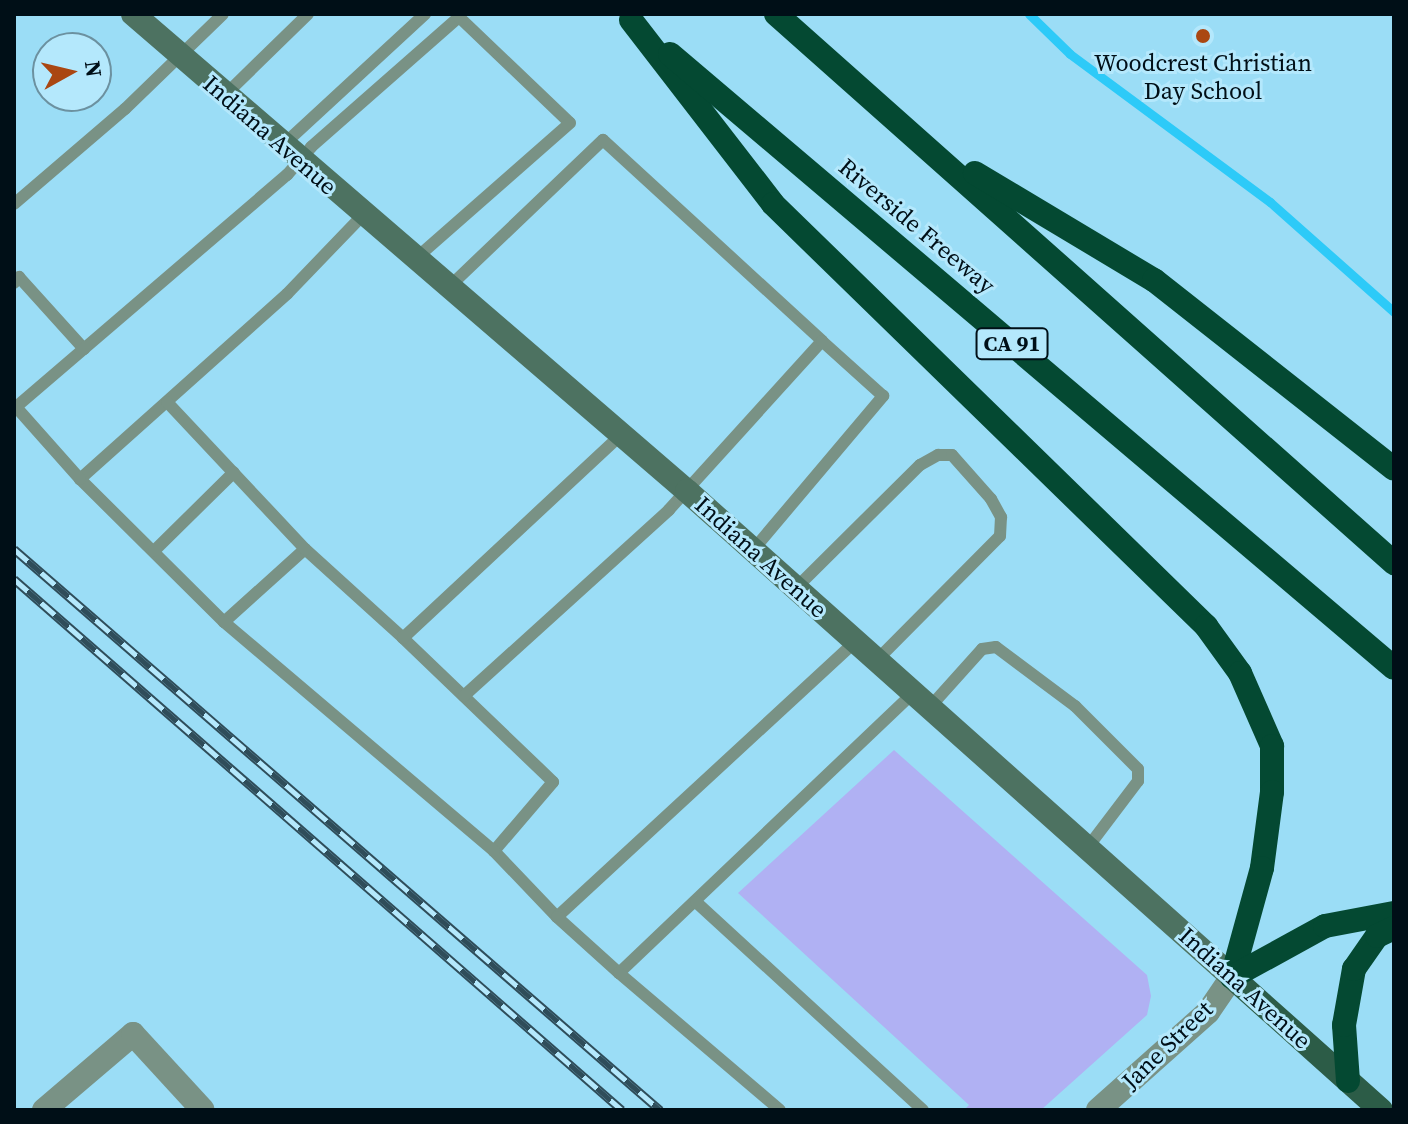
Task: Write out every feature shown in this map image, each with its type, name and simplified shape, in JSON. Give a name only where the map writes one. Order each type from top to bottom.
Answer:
[{"type":"highway","points":[[776,14],[926,143],[1394,563]]},
{"type":"highway","points":[[627,17],[773,204],[1206,626],[1240,673],[1272,746],[1272,792],[1262,868],[1232,977]]},
{"type":"highway","name":"Riverside Freeway","points":[[627,17],[1394,668]]},
{"type":"highway","points":[[926,143],[1154,280],[1394,469]]},
{"type":"highway","points":[[1232,977],[1325,926],[1394,913]]},
{"type":"highway","points":[[1348,1081],[1344,1025],[1354,969],[1377,936],[1394,928]]},
{"type":"main road","name":"Indiana Avenue","points":[[133,14],[225,95],[297,151],[362,216],[421,254],[449,287],[687,491],[1088,847],[1348,1081],[1368,1106]]},
{"type":"street","name":"Jane Street","points":[[1098,1110],[1208,1012],[1232,977]]},
{"type":"street","points":[[44,1110],[133,1034],[203,1110]]},
{"type":"lane","points":[[14,204],[223,14]]},
{"type":"lane","points":[[225,95],[308,14]]},
{"type":"lane","points":[[297,151],[425,14]]},
{"type":"lane","points":[[421,254],[570,123],[459,17],[297,151],[84,349],[15,407],[80,479],[224,622],[494,851],[557,917],[780,1110]]},
{"type":"lane","points":[[449,287],[603,140],[883,396],[753,550]]},
{"type":"lane","points":[[80,479],[287,294],[362,216]]},
{"type":"lane","points":[[14,283],[19,277],[84,349]]},
{"type":"lane","points":[[464,696],[687,491],[822,341]]},
{"type":"lane","points":[[167,402],[305,549],[553,782],[494,851]]},
{"type":"lane","points":[[403,638],[621,435]]},
{"type":"lane","points":[[796,588],[920,465],[938,455],[952,455],[991,499],[1001,517],[1000,536],[877,660]]},
{"type":"lane","points":[[154,551],[234,472]]},
{"type":"lane","points":[[224,622],[305,549]]},
{"type":"lane","points":[[557,917],[856,641]]},
{"type":"lane","points":[[619,973],[982,649],[996,647],[1075,706],[1138,769],[1138,781],[1088,847]]},
{"type":"lane","points":[[696,902],[923,1110]]},
{"type":"shaded area","points":[[894,750],[1147,975],[1151,996],[1147,1015],[1041,1110],[964,1110],[969,1105],[738,893]]},
{"type":"waterway","points":[[1029,14],[1070,54],[1270,202],[1394,312]]},
{"type":"railway","points":[[14,549],[660,1110]]},
{"type":"railway","points":[[14,579],[622,1110]]},
{"type":"place","name":"Woodcrest Christian Day School","points":[[1203,36]]}]
